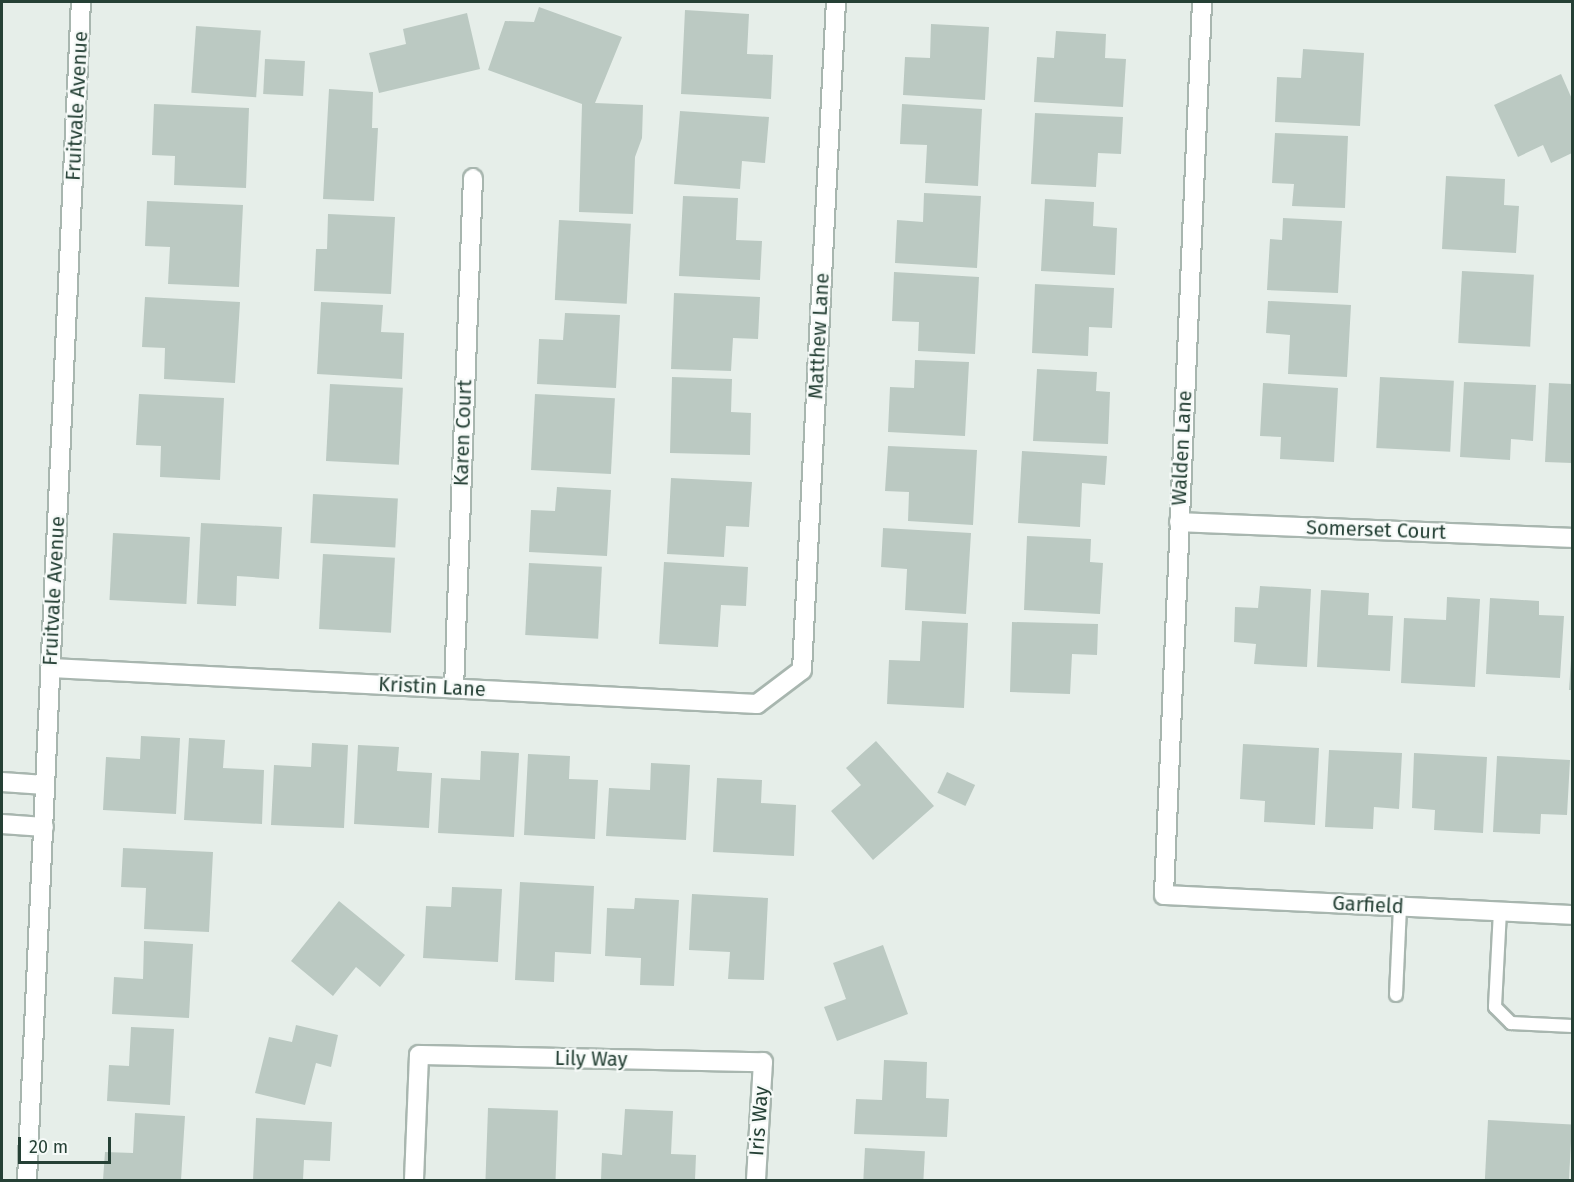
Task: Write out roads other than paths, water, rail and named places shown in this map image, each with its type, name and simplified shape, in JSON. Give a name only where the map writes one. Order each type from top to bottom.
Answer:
[{"type":"street","name":"Fruitvale Avenue","points":[[27,1180],[81,2]]},
{"type":"street","name":"Matthew Lane","points":[[802,670],[836,2]]},
{"type":"street","name":"Walden Lane","points":[[1164,895],[1202,2]]},
{"type":"street","name":"Karen Court","points":[[454,688],[473,178]]},
{"type":"street","name":"Somerset Court","points":[[1179,522],[1572,538]]},
{"type":"street","name":"Kristin Lane","points":[[51,668],[757,704],[802,670]]},
{"type":"street","points":[[2,782],[45,785]]},
{"type":"street","points":[[2,824],[44,827]]},
{"type":"street","name":"Garfield","points":[[1164,895],[1572,915]]},
{"type":"street","name":"Lily Way","points":[[414,1180],[419,1056],[764,1062]]},
{"type":"street","name":"Iris Way","points":[[756,1180],[764,1062]]},
{"type":"lane","points":[[1396,995],[1400,906]]},
{"type":"lane","points":[[1500,911],[1495,1007],[1510,1023],[1572,1026]]}]
